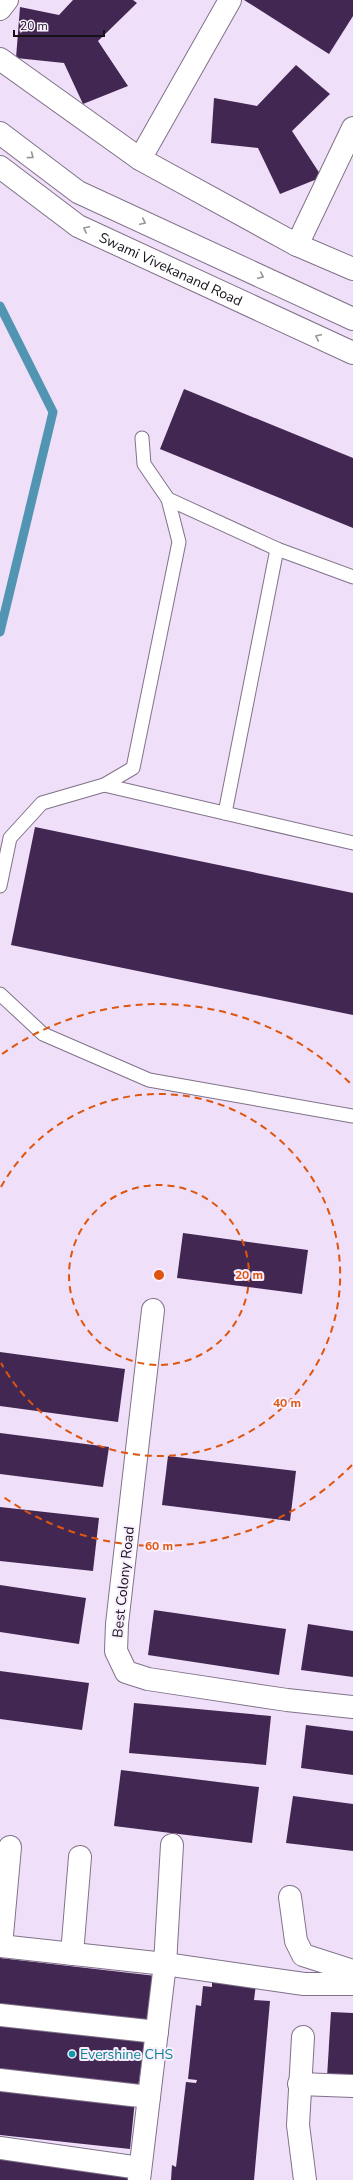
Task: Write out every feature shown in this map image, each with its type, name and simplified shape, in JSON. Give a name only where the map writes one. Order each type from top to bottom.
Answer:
[{"type":"street","points":[[0,9],[7,0]]},
{"type":"street","points":[[140,159],[230,0]]},
{"type":"street","points":[[0,59],[140,159],[297,245],[353,269]]},
{"type":"street","points":[[297,245],[353,128]]},
{"type":"street","points":[[0,133],[78,192],[353,319]]},
{"type":"street","name":"Swami Vivekanand Road","points":[[0,167],[78,226],[353,353]]},
{"type":"street","points":[[176,271],[190,243]]},
{"type":"street","name":"Best Colony Road","points":[[153,1310],[117,1624],[116,1651],[126,1672],[148,1679],[286,1700],[353,1707]]},
{"type":"street","points":[[0,2148],[140,2174],[165,1964],[172,1845]]},
{"type":"street","points":[[10,1848],[1,1946],[165,1964],[304,1984],[353,1984]]},
{"type":"street","points":[[72,1954],[80,1857]]},
{"type":"street","points":[[290,1897],[296,1941],[303,1955],[353,1971]]},
{"type":"street","points":[[0,2015],[157,2032]]},
{"type":"street","points":[[303,2037],[306,2090],[298,2125],[305,2180]]},
{"type":"street","points":[[0,2080],[149,2097]]},
{"type":"street","points":[[306,2090],[353,2086]]},
{"type":"lane","points":[[0,886],[10,838],[42,803],[104,785],[133,768],[179,542],[168,499],[144,464],[142,438]]},
{"type":"lane","points":[[168,499],[277,549],[353,577]]},
{"type":"lane","points":[[225,814],[277,549]]},
{"type":"lane","points":[[104,785],[353,843]]},
{"type":"lane","points":[[0,994],[43,1034],[149,1080],[353,1116]]},
{"type":"building","points":[[73,0],[133,0],[137,3],[98,41],[128,86],[83,104],[64,63],[16,58],[20,7],[59,15]]},
{"type":"building","points":[[244,0],[353,0],[353,16],[329,54]]},
{"type":"building","points":[[296,65],[330,94],[292,131],[322,177],[280,194],[258,148],[211,143],[214,98],[257,106]]},
{"type":"building","points":[[184,389],[353,458],[353,528],[160,449]]},
{"type":"building","points":[[35,827],[353,893],[353,1015],[11,945]]},
{"type":"building","points":[[183,1233],[308,1250],[302,1294],[177,1278]]},
{"type":"building","points":[[0,1352],[125,1369],[118,1422],[0,1406]]},
{"type":"building","points":[[0,1433],[109,1447],[103,1487],[0,1474]]},
{"type":"building","points":[[168,1456],[296,1471],[290,1521],[162,1505]]},
{"type":"building","points":[[0,1507],[99,1518],[93,1571],[0,1561]]},
{"type":"building","points":[[0,1585],[86,1598],[79,1644],[0,1632]]},
{"type":"building","points":[[154,1610],[286,1629],[279,1675],[148,1655]]},
{"type":"building","points":[[308,1624],[353,1631],[353,1677],[301,1670]]},
{"type":"building","points":[[0,1671],[89,1683],[82,1730],[0,1719]]},
{"type":"building","points":[[134,1703],[271,1716],[266,1765],[129,1753]]},
{"type":"building","points":[[306,1725],[353,1731],[353,1775],[301,1768]]},
{"type":"building","points":[[121,1770],[259,1787],[252,1843],[114,1826]]},
{"type":"building","points":[[293,1796],[353,1804],[353,1851],[286,1843]]},
{"type":"building","points":[[0,1958],[156,1976],[151,2024],[0,2007]]},
{"type":"building","points":[[212,1980],[256,1984],[254,2000],[270,2001],[254,2180],[171,2180],[172,2165],[176,2167],[186,2082],[196,2083],[197,2080],[188,2079],[196,2005],[201,2006],[203,1986],[212,1987]]},
{"type":"building","points":[[331,2012],[353,2013],[353,2079],[327,2077]]},
{"type":"building","name":"Evershine CHS","points":[[0,2021],[146,2037],[138,2087],[0,2071]]},
{"type":"building","points":[[0,2085],[135,2100],[130,2149],[0,2135]]},
{"type":"building","points":[[0,2155],[132,2173],[131,2180],[0,2180]]},
{"type":"waterway","points":[[0,306],[53,412],[0,632]]},
{"type":"place","name":"Evershine CHS","points":[[72,2054]]}]
